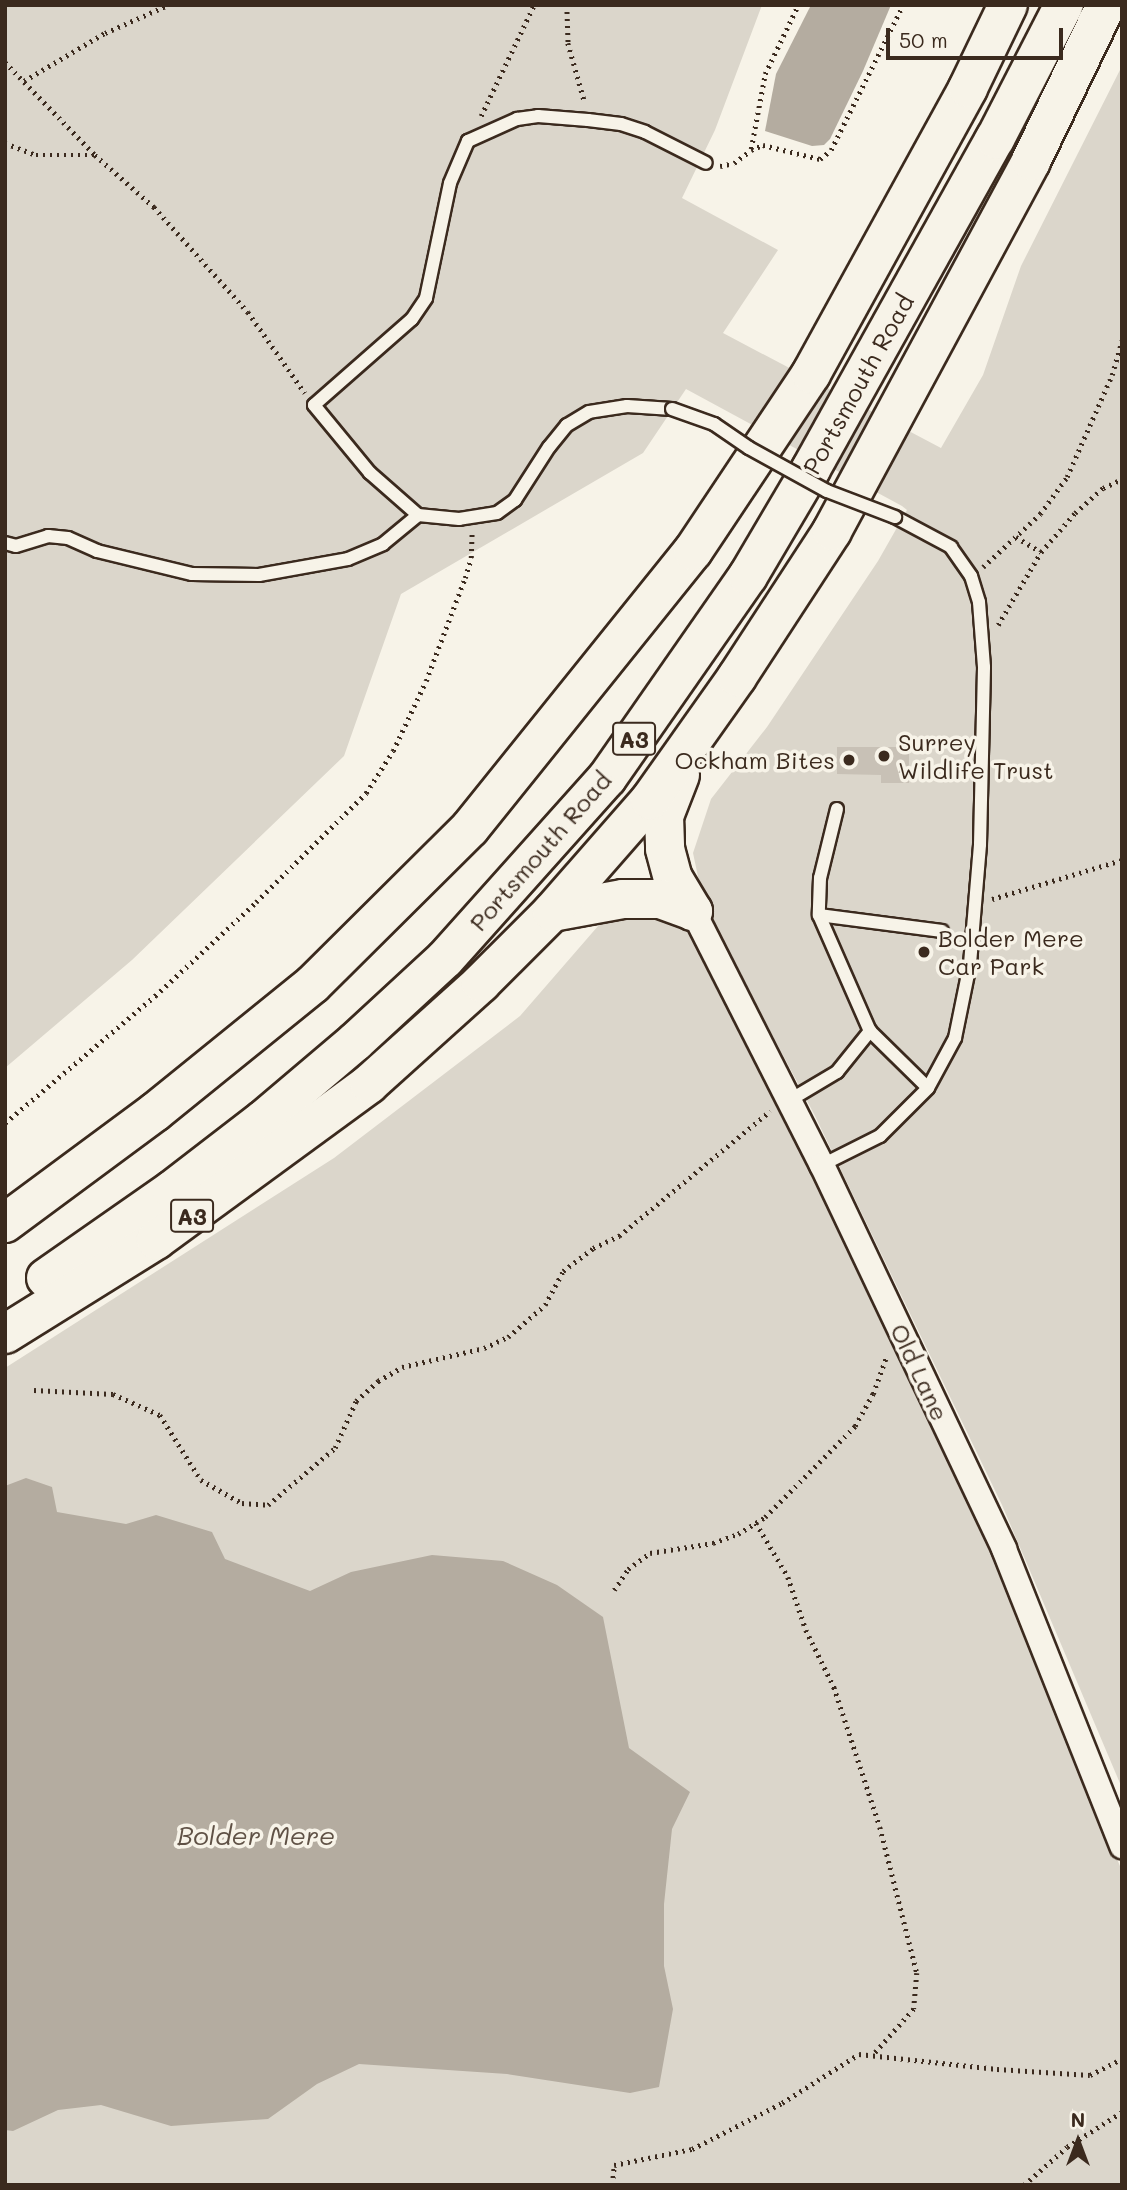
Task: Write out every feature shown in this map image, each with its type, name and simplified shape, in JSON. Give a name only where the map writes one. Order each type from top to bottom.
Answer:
[{"type":"highway","name":"Portsmouth Road","points":[[5,1223],[134,1128],[313,984],[470,828],[693,551],[811,374],[968,88],[1008,5]]},
{"type":"highway","name":"Portsmouth Road","points":[[5,1305],[79,1257],[172,1189],[263,1120],[355,1042],[445,959],[607,778],[748,576],[995,139],[1064,5]]},
{"type":"highway","name":"A3","points":[[5,1334],[156,1240],[369,1084],[471,992],[552,912],[650,800],[784,607],[877,450],[1031,161],[1106,5]]},
{"type":"highway","name":"A3","points":[[693,911],[673,878],[667,859],[664,816],[695,737]]},
{"type":"highway","points":[[552,912],[623,899],[660,899],[693,911]]},
{"type":"street","name":"Old Lane","points":[[693,911],[822,1165],[1004,1549],[1122,1846]]},
{"type":"lane","points":[[706,163],[645,132],[621,124],[588,120],[538,116],[517,119],[468,141],[450,183],[426,298],[412,319],[314,405],[370,473],[418,514],[473,518],[498,513],[515,500],[567,425],[589,412],[627,406],[672,409],[714,425],[749,448],[827,491],[895,517],[945,542],[957,553],[971,576],[979,602],[982,644],[980,844],[970,964],[959,1022],[949,1052],[928,1088],[880,1136],[822,1165]]},
{"type":"lane","points":[[5,544],[16,546],[48,536],[68,538],[97,551],[192,574],[259,575],[348,559],[383,544],[418,514]]},
{"type":"lane","points":[[837,809],[820,878],[819,915],[870,1031],[928,1088]]},
{"type":"lane","points":[[819,915],[942,931]]},
{"type":"lane","points":[[790,1100],[837,1072],[870,1031]]},
{"type":"path","points":[[24,81],[105,33],[167,5]]},
{"type":"path","points":[[468,141],[534,5]]},
{"type":"path","points":[[567,5],[568,43],[588,120]]},
{"type":"path","points":[[751,150],[765,74],[797,5]]},
{"type":"path","points":[[706,163],[724,167],[763,145],[777,146],[820,159],[831,150],[902,5]]},
{"type":"path","points":[[5,62],[95,155],[154,207],[248,312],[314,405]]},
{"type":"path","points":[[5,143],[36,155],[95,155]]},
{"type":"path","points":[[971,576],[1040,514],[1067,477],[1112,374],[1122,340]]},
{"type":"path","points":[[982,644],[1007,614],[1041,552],[1103,488],[1122,479]]},
{"type":"path","points":[[5,1123],[201,954],[366,793],[393,751],[426,681],[471,558],[473,518]]},
{"type":"path","points":[[1016,537],[1041,552]]},
{"type":"path","points":[[975,902],[1053,883],[1122,860]]},
{"type":"path","points":[[34,1390],[113,1394],[159,1415],[201,1480],[242,1503],[268,1505],[335,1448],[356,1401],[378,1381],[402,1367],[484,1348],[508,1337],[545,1305],[563,1270],[593,1248],[619,1236],[709,1163],[753,1123],[790,1100]]},
{"type":"path","points":[[614,1590],[628,1569],[650,1553],[713,1543],[756,1523],[799,1486],[855,1426],[873,1394],[896,1321]]},
{"type":"path","points":[[756,1523],[788,1577],[806,1630],[834,1687],[880,1827],[917,1973],[914,2009],[874,2054]]},
{"type":"path","points":[[612,2185],[614,2165],[692,2149],[782,2103],[859,2054],[997,2069],[1090,2075],[1122,2059]]},
{"type":"path","points":[[1024,2185],[1067,2147],[1122,2112]]},
{"type":"shaded area","points":[[5,5],[762,5],[715,130],[682,198],[778,250],[723,333],[941,448],[983,375],[1021,266],[1122,66],[1122,1788],[1002,1505],[815,1116],[704,905],[693,853],[711,799],[767,727],[878,561],[907,510],[902,506],[686,389],[643,453],[401,594],[344,756],[132,960],[5,1068]]},
{"type":"shaded area","points":[[655,917],[686,924],[826,1204],[978,1520],[1122,1871],[1122,2185],[5,2185],[5,1368],[334,1158],[520,1016],[605,918]]},
{"type":"water","points":[[811,5],[891,5],[830,139],[824,145],[812,146],[765,131],[776,74]]},
{"type":"water","name":"Bolder Mere","points":[[26,1478],[52,1487],[57,1512],[126,1524],[156,1515],[212,1532],[225,1559],[310,1591],[351,1572],[432,1555],[503,1561],[557,1585],[603,1617],[629,1748],[690,1792],[672,1829],[664,1904],[664,1966],[673,2009],[659,2087],[630,2093],[507,2074],[359,2064],[317,2084],[268,2119],[171,2126],[101,2105],[58,2110],[13,2131],[5,2130],[5,1486]]},
{"type":"building","points":[[837,747],[909,747],[909,783],[881,783],[881,775],[837,774]]},
{"type":"place","name":"Surrey Wildlife Trust","points":[[884,756]]},
{"type":"place","name":"Ockham Bites","points":[[849,760]]},
{"type":"place","name":"Bolder Mere Car Park","points":[[924,952]]}]
